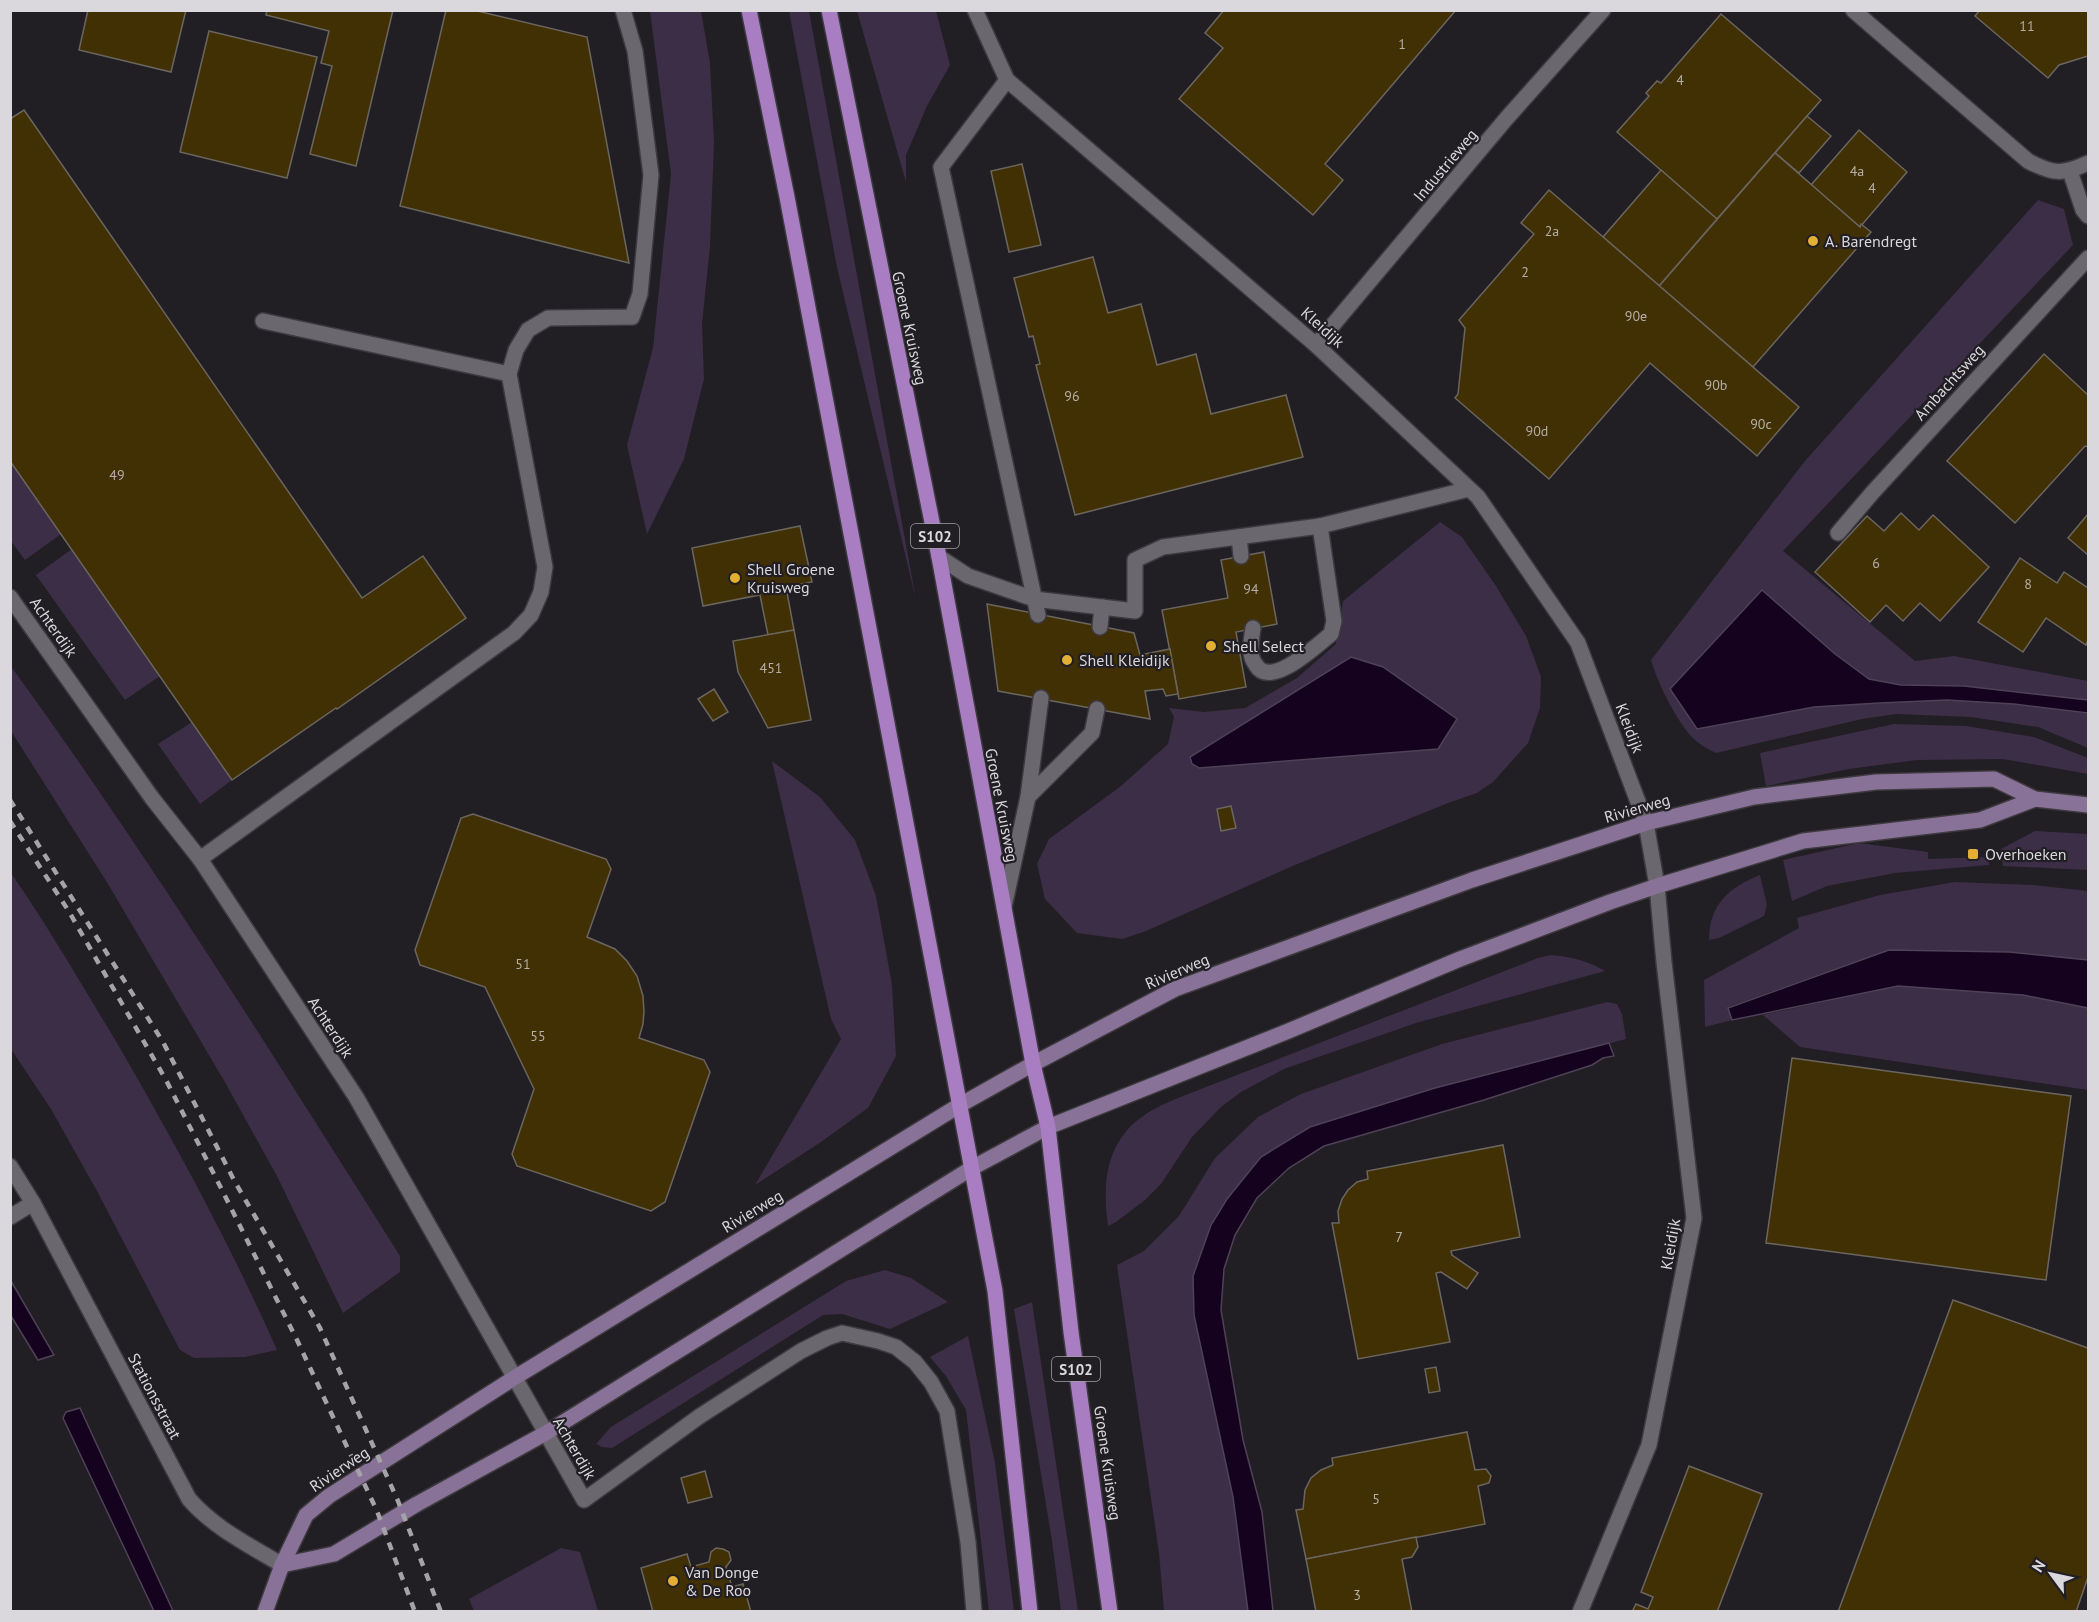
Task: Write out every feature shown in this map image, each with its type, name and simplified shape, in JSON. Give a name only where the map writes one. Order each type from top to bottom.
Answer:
[{"type":"main road","points":[[749,10],[787,197],[995,1291],[1030,1611]]},
{"type":"main road","name":"Groene Kruisweg","points":[[829,10],[939,557],[1033,1064],[1048,1127],[1073,1344],[1110,1611]]},
{"type":"main road","name":"Rivierweg","points":[[282,1565],[306,1515],[329,1496],[514,1378],[960,1105],[1175,989],[1472,880],[1646,823],[1754,797],[1876,782],[1994,779],[2035,799],[2088,805]]},
{"type":"main road","name":"Rivierweg","points":[[282,1565],[334,1554],[417,1504],[546,1433],[972,1168],[1048,1127],[1471,955],[1657,886],[1803,841],[1980,820],[2035,799]]},
{"type":"main road","points":[[265,1611],[282,1565]]},
{"type":"street","points":[[200,859],[514,633],[531,615],[541,592],[545,567],[509,374],[516,351],[528,330],[548,318],[632,317],[640,294],[651,175],[635,51],[623,10]]},
{"type":"street","name":"Kleidijk","points":[[975,10],[1007,80],[1316,345],[1478,497],[1578,643],[1646,823],[1657,886],[1694,1218],[1649,1445],[1581,1611]]},
{"type":"street","name":"Industrieweg","points":[[1316,345],[1506,119],[1603,10]]},
{"type":"street","points":[[1853,10],[2028,160],[2047,170],[2070,171],[2088,163]]},
{"type":"street","points":[[1007,80],[941,167],[1038,615]]},
{"type":"street","points":[[2070,171],[2083,210],[2088,216]]},
{"type":"street","name":"Ambachtsweg","points":[[1838,533],[2088,258]]},
{"type":"street","points":[[263,321],[509,374]]},
{"type":"street","points":[[939,557],[968,576],[1034,599],[1135,611],[1135,560],[1163,547],[1320,526],[1469,489]]},
{"type":"street","points":[[1253,628],[1250,654],[1257,668],[1263,673],[1271,674],[1292,664],[1331,634],[1334,621],[1320,526]]},
{"type":"street","points":[[1239,537],[1242,556]]},
{"type":"street","name":"Achterdijk","points":[[10,597],[152,798],[200,859],[356,1097],[584,1500],[700,1416],[801,1351],[842,1333],[860,1336],[896,1347],[915,1362],[931,1382],[947,1411],[968,1542],[974,1611]]},
{"type":"street","points":[[1100,627],[1102,608]]},
{"type":"street","points":[[1004,907],[1028,797],[1041,698]]},
{"type":"street","points":[[1028,797],[1092,733],[1097,709]]},
{"type":"street","name":"Stationsstraat","points":[[10,1166],[33,1203],[189,1499],[202,1515],[282,1565]]},
{"type":"street","points":[[10,1217],[33,1203]]},
{"type":"shaded area","points":[[650,11],[701,11],[710,63],[714,143],[710,246],[702,324],[704,379],[684,459],[647,534],[627,445],[653,348],[671,174]]},
{"type":"shaded area","points":[[789,11],[809,11],[916,600],[837,267]]},
{"type":"shaded area","points":[[857,11],[936,11],[950,65],[927,106],[906,155],[906,182]]},
{"type":"shaded area","points":[[2038,200],[2064,209],[2073,245],[1783,551],[1915,661],[1954,656],[2088,681],[2088,700],[1964,686],[1901,685],[1869,679],[1835,654],[1697,729],[1814,707],[1947,700],[2013,704],[2088,713],[2088,748],[2038,727],[1971,717],[1896,714],[1862,719],[1716,753],[1704,747],[1687,731],[1674,712],[1651,660],[1805,461]]},
{"type":"shaded area","points":[[10,461],[61,534],[25,560],[11,541]]},
{"type":"shaded area","points":[[1440,522],[1462,537],[1496,586],[1526,636],[1541,677],[1540,708],[1528,743],[1493,782],[1477,793],[1295,865],[1146,931],[1122,939],[1077,933],[1045,899],[1037,864],[1049,839],[1121,786],[1168,744],[1174,717],[1169,708],[1204,712],[1245,708],[1297,678],[1336,644],[1343,601]],"holes":[[[1438,749],[1200,768],[1192,764]]]},
{"type":"shaded area","points":[[72,549],[160,676],[125,700],[36,575]]},
{"type":"shaded area","points":[[1762,590],[1835,654],[1869,679],[1901,685],[1964,686],[2088,700],[2088,713],[2014,704],[1947,700],[1814,707],[1697,729],[1670,689]]},
{"type":"shaded area","points":[[1351,657],[1383,667],[1457,719],[1438,749],[1199,768],[1192,764],[1190,757]]},
{"type":"shaded area","points":[[10,665],[161,883],[400,1256],[400,1272],[343,1313],[278,1178],[226,1084],[108,884],[11,731]]},
{"type":"shaded area","points":[[192,722],[232,780],[200,804],[158,744]]},
{"type":"shaded area","points":[[1894,724],[1966,726],[2034,737],[2088,758],[2088,774],[2003,759],[1917,760],[1849,769],[1766,786],[1760,753]]},
{"type":"shaded area","points":[[772,761],[820,797],[855,840],[876,896],[892,985],[896,1056],[868,1108],[755,1185],[841,1039],[831,1019]]},
{"type":"shaded area","points":[[2035,831],[2088,834],[2088,870],[2003,866],[2001,849]]},
{"type":"shaded area","points":[[1859,843],[1928,852],[1928,859],[1988,857],[1989,865],[1895,873],[1827,886],[1792,901],[1783,860]]},
{"type":"shaded area","points":[[11,873],[78,978],[160,1118],[221,1233],[277,1350],[245,1357],[194,1358],[180,1350],[97,1191],[51,1109],[11,1049]]},
{"type":"shaded area","points":[[1760,875],[1767,905],[1764,916],[1719,938],[1709,940],[1712,917],[1722,899],[1739,886]]},
{"type":"shaded area","points":[[1955,882],[2033,885],[2088,891],[2088,960],[2009,952],[1889,950],[1728,1007],[1732,1020],[1705,1027],[1704,980],[1799,928],[1797,918],[1880,895]]},
{"type":"shaded area","points":[[1889,950],[2009,952],[2088,960],[2088,1008],[2023,995],[1898,986],[1732,1020],[1728,1008]]},
{"type":"shaded area","points":[[1551,955],[1579,960],[1605,971],[1416,1023],[1284,1069],[1241,1092],[1221,1107],[1192,1137],[1161,1184],[1145,1200],[1108,1226],[1106,1190],[1112,1155],[1124,1134],[1141,1117],[1173,1100],[1538,958]]},
{"type":"shaded area","points":[[1898,986],[2023,995],[2088,1008],[2088,1090],[1800,1047],[1763,1015]]},
{"type":"shaded area","points":[[1607,1002],[1617,1004],[1622,1014],[1626,1039],[1435,1088],[1261,1157],[1227,1199],[1211,1225],[1233,1497],[1248,1611],[1164,1611],[1159,1553],[1117,1265],[1144,1251],[1179,1216],[1215,1158],[1258,1117],[1301,1094],[1442,1044]]},
{"type":"shaded area","points":[[1609,1043],[1614,1056],[1603,1058],[1592,1065],[1484,1100],[1324,1146],[1289,1168],[1257,1198],[1235,1235],[1224,1269],[1221,1310],[1243,1440],[1262,1512],[1273,1611],[1248,1611],[1233,1497],[1194,1315],[1193,1276],[1211,1225],[1227,1199],[1261,1157],[1310,1127],[1435,1088]]},
{"type":"shaded area","points":[[885,1270],[911,1278],[948,1302],[890,1329],[842,1314],[823,1315],[612,1448],[596,1444],[611,1427],[846,1281]]},
{"type":"shaded area","points":[[11,1281],[54,1355],[38,1360],[11,1316]]},
{"type":"shaded area","points":[[1032,1302],[1078,1611],[1061,1611],[1052,1541],[1014,1309]]},
{"type":"shaded area","points":[[968,1336],[995,1463],[1014,1611],[989,1611],[966,1410],[946,1376],[930,1357]]},
{"type":"shaded area","points":[[80,1408],[173,1611],[154,1611],[63,1418],[66,1412]]},
{"type":"shaded area","points":[[561,1548],[580,1552],[598,1611],[474,1611],[469,1599]]},
{"type":"building","points":[[88,10],[186,10],[171,72],[79,50]]},
{"type":"building","points":[[267,10],[393,10],[356,166],[310,154],[332,66],[321,63],[329,31],[266,15]]},
{"type":"building","points":[[446,10],[473,10],[587,37],[629,263],[400,206]]},
{"type":"building","points":[[1224,10],[1456,10],[1325,164],[1343,180],[1313,215],[1179,99],[1223,48],[1205,33]]},
{"type":"building","points":[[1980,10],[2088,10],[2088,56],[2059,65],[2048,78],[1975,16]]},
{"type":"building","points":[[1721,14],[1821,100],[1717,219],[1617,132],[1649,96],[1646,93],[1657,81],[1661,83]]},
{"type":"building","points":[[209,31],[317,57],[287,178],[180,152]]},
{"type":"building","points":[[24,110],[362,598],[423,556],[466,618],[232,780],[10,461],[10,119]]},
{"type":"building","points":[[1807,116],[1831,136],[1799,173],[1775,153]]},
{"type":"building","points":[[1859,130],[1907,172],[1860,227],[1811,185]]},
{"type":"building","points":[[1775,153],[1860,227],[1861,224],[1871,232],[1753,367],[1659,286]]},
{"type":"building","points":[[1022,164],[1041,245],[1009,252],[991,171]]},
{"type":"building","points":[[1661,170],[1717,219],[1659,286],[1603,237]]},
{"type":"building","points":[[1549,190],[1799,407],[1757,456],[1650,363],[1549,479],[1455,398],[1458,394],[1465,328],[1459,320],[1534,234],[1521,223]]},
{"type":"building","points":[[1093,257],[1108,313],[1141,304],[1157,365],[1196,354],[1211,414],[1286,395],[1303,457],[1075,515],[1036,365],[1040,364],[1033,336],[1029,337],[1014,278]]},
{"type":"building","points":[[2044,354],[2088,395],[2088,447],[2085,446],[2015,523],[1947,461]]},
{"type":"building","points":[[1901,513],[1919,530],[1933,515],[1989,567],[1940,621],[1920,603],[1903,621],[1886,605],[1870,622],[1815,572],[1867,516],[1884,531]]},
{"type":"building","points":[[2088,514],[2088,555],[2068,538]]},
{"type":"building","points":[[800,526],[812,582],[786,587],[794,630],[768,635],[760,595],[703,606],[692,548]]},
{"type":"building","points":[[1264,552],[1277,624],[1236,632],[1246,687],[1179,699],[1162,610],[1228,598],[1221,560]]},
{"type":"building","points":[[2020,558],[2057,583],[2064,572],[2088,588],[2088,640],[2086,645],[2046,618],[2023,652],[1978,622]]},
{"type":"building","points":[[987,604],[1134,633],[1140,655],[1170,649],[1178,694],[1166,696],[1163,689],[1145,691],[1150,719],[998,691]]},
{"type":"building","points":[[794,630],[811,720],[768,728],[738,672],[733,641]]},
{"type":"building","points":[[714,689],[728,712],[713,721],[698,699]]},
{"type":"building","points":[[1231,806],[1236,828],[1221,831],[1217,809]]},
{"type":"building","points":[[473,814],[606,859],[611,869],[587,937],[615,949],[637,976],[643,996],[644,1011],[639,1038],[704,1060],[710,1072],[665,1202],[651,1211],[517,1166],[512,1154],[534,1089],[485,987],[420,965],[415,950],[461,818]]},
{"type":"building","points":[[1792,1058],[2071,1096],[2046,1280],[1766,1243]]},
{"type":"building","points":[[1503,1145],[1520,1237],[1451,1251],[1452,1255],[1478,1273],[1467,1289],[1441,1272],[1436,1273],[1450,1342],[1358,1359],[1332,1223],[1339,1223],[1338,1211],[1348,1190],[1357,1182],[1368,1179],[1367,1171]]},
{"type":"building","points":[[1953,1300],[2088,1348],[2088,1577],[2076,1612],[1838,1612]]},
{"type":"building","points":[[1436,1367],[1440,1391],[1429,1393],[1425,1369]]},
{"type":"building","points":[[1467,1432],[1475,1470],[1486,1469],[1491,1476],[1489,1483],[1478,1486],[1485,1524],[1306,1559],[1296,1510],[1303,1509],[1305,1490],[1311,1478],[1321,1470],[1333,1465],[1332,1458]]},
{"type":"building","points":[[1689,1466],[1762,1494],[1717,1612],[1632,1612],[1636,1604],[1648,1609],[1653,1597],[1641,1592]]},
{"type":"building","points":[[705,1471],[712,1497],[688,1503],[681,1478]]},
{"type":"building","points":[[1416,1537],[1418,1547],[1412,1557],[1402,1559],[1412,1612],[1316,1612],[1306,1559]]},
{"type":"building","points":[[716,1548],[729,1552],[731,1560],[726,1567],[732,1587],[743,1584],[751,1612],[653,1612],[641,1568],[687,1554],[691,1567],[709,1562],[711,1552]]},
{"type":"railway","points":[[10,800],[163,1042],[235,1182],[320,1328],[398,1501],[441,1612]]},
{"type":"railway","points":[[10,821],[68,910],[166,1080],[297,1340],[377,1511],[415,1612]]},
{"type":"place","name":"A. Barendregt","points":[[1813,241]]},
{"type":"place","name":"Shell Groene Kruisweg","points":[[735,578]]},
{"type":"place","name":"Shell Select","points":[[1211,646]]},
{"type":"place","name":"Shell Kleidijk","points":[[1067,660]]},
{"type":"place","name":"Overhoeken","points":[[1973,854]]},
{"type":"place","name":"Van Donge & De Roo","points":[[673,1581]]}]
